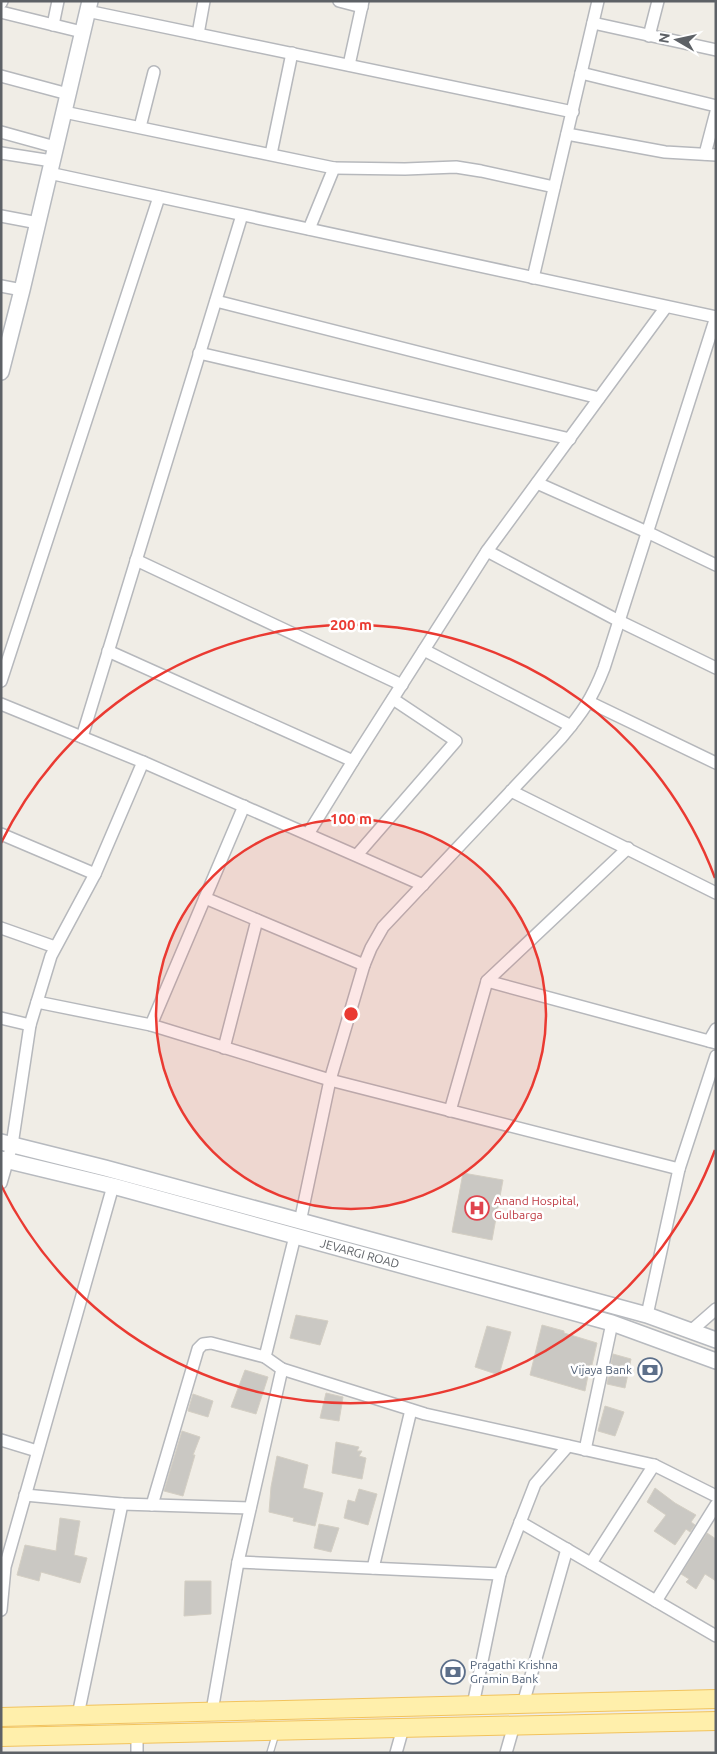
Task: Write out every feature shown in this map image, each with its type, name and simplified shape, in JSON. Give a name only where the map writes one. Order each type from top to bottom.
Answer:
[{"type":"main road","points":[[1,372],[38,223],[88,6]]},
{"type":"main road","points":[[7,1143],[105,1168],[297,1229],[647,1315],[716,1340]]},
{"type":"main road","name":"JEVARGI ROAD","points":[[4,1160],[297,1229],[612,1323],[716,1360]]},
{"type":"main road","points":[[1,1717],[716,1699]]},
{"type":"main road","points":[[1,1737],[716,1721]]},
{"type":"street","points":[[53,25],[58,1]]},
{"type":"street","points":[[198,34],[204,1]]},
{"type":"street","points":[[340,1],[363,4],[349,65]]},
{"type":"street","points":[[649,36],[658,1]]},
{"type":"street","points":[[533,278],[573,112],[596,2]]},
{"type":"street","points":[[88,6],[198,34],[573,112]]},
{"type":"street","points":[[1,12],[82,32]]},
{"type":"street","points":[[593,23],[716,50]]},
{"type":"street","points":[[271,154],[292,53]]},
{"type":"street","points":[[140,127],[154,72]]},
{"type":"street","points":[[581,74],[716,106]]},
{"type":"street","points":[[1,76],[68,94]]},
{"type":"street","points":[[64,112],[334,168],[462,168],[554,187]]},
{"type":"street","points":[[567,134],[665,152],[710,155],[716,112]]},
{"type":"street","points":[[1,132],[52,160],[159,197],[716,317],[604,668],[589,702],[571,726],[383,927],[371,948],[364,965],[330,1080],[297,1229],[265,1357]]},
{"type":"street","points":[[1,153],[52,160]]},
{"type":"street","points":[[309,230],[334,168]]},
{"type":"street","points":[[1,681],[159,197]]},
{"type":"street","points":[[82,736],[242,215]]},
{"type":"street","points":[[1,216],[38,223]]},
{"type":"street","points":[[1,286],[22,290]]},
{"type":"street","points":[[216,301],[599,398]]},
{"type":"street","points":[[308,834],[488,551],[666,306]]},
{"type":"street","points":[[199,354],[570,439]]},
{"type":"street","points":[[537,483],[716,565]]},
{"type":"street","points":[[488,551],[619,621],[716,668]]},
{"type":"street","points":[[136,560],[402,685]]},
{"type":"street","points":[[424,650],[571,726]]},
{"type":"street","points":[[108,651],[353,761]]},
{"type":"street","points":[[357,856],[456,741],[393,699]]},
{"type":"street","points":[[589,702],[716,763]]},
{"type":"street","points":[[3,709],[82,736],[423,885]]},
{"type":"street","points":[[1,1183],[30,1025],[51,956],[95,874],[143,762]]},
{"type":"street","points":[[511,791],[716,892]]},
{"type":"street","points":[[151,1025],[244,806]]},
{"type":"street","points":[[1,834],[95,874]]},
{"type":"street","points":[[450,1111],[487,981],[628,848]]},
{"type":"street","points":[[205,898],[364,965]]},
{"type":"street","points":[[224,1048],[257,920]]},
{"type":"street","points":[[1,928],[55,948]]},
{"type":"street","points":[[487,981],[712,1042],[716,1029]]},
{"type":"street","points":[[37,1002],[151,1025],[330,1080],[679,1169]]},
{"type":"street","points":[[1,1018],[30,1025]]},
{"type":"street","points":[[647,1315],[679,1169],[716,1056]]},
{"type":"street","points":[[1,1610],[3,1566],[113,1186]]},
{"type":"street","points":[[692,1330],[716,1308]]},
{"type":"street","points":[[585,1450],[612,1323]]},
{"type":"street","points":[[152,1505],[198,1349],[203,1344],[211,1343],[265,1357],[282,1369],[425,1414],[654,1465],[716,1496]]},
{"type":"street","points":[[212,1711],[238,1562],[282,1369]]},
{"type":"street","points":[[372,1568],[411,1410]]},
{"type":"street","points":[[1,1440],[37,1451]]},
{"type":"street","points":[[473,1705],[500,1574],[535,1484],[568,1446]]},
{"type":"street","points":[[591,1563],[654,1465]]},
{"type":"street","points":[[25,1494],[122,1504],[250,1508]]},
{"type":"street","points":[[78,1715],[122,1504]]},
{"type":"street","points":[[656,1601],[716,1505]]},
{"type":"street","points":[[520,1522],[716,1635]]},
{"type":"street","points":[[523,1704],[568,1549]]},
{"type":"street","points":[[238,1562],[500,1574]]},
{"type":"street","points":[[506,1753],[514,1725]]},
{"type":"street","points":[[396,1753],[403,1728]]},
{"type":"street","points":[[137,1734],[138,1753]]},
{"type":"lane","points":[[270,1753],[277,1731]]},
{"type":"building","points":[[463,1173],[503,1180],[492,1240],[452,1232]]},
{"type":"building","points":[[296,1315],[328,1321],[320,1345],[290,1338]]},
{"type":"building","points":[[542,1325],[597,1343],[585,1391],[530,1375]]},
{"type":"building","points":[[487,1326],[511,1332],[499,1375],[475,1367]]},
{"type":"building","points":[[613,1354],[631,1359],[625,1388],[607,1384]]},
{"type":"building","points":[[245,1370],[268,1377],[256,1414],[231,1407]]},
{"type":"building","points":[[326,1393],[343,1397],[339,1421],[320,1418]]},
{"type":"building","points":[[193,1394],[213,1401],[208,1417],[188,1411]]},
{"type":"building","points":[[605,1406],[624,1412],[615,1436],[598,1431]]},
{"type":"building","points":[[182,1431],[200,1437],[193,1455],[195,1455],[183,1496],[164,1491]]},
{"type":"building","points":[[336,1442],[359,1447],[357,1451],[362,1451],[359,1456],[366,1458],[362,1479],[332,1473]]},
{"type":"building","points":[[277,1456],[308,1465],[303,1488],[323,1493],[315,1526],[293,1521],[294,1518],[269,1512],[271,1487]]},
{"type":"building","points":[[655,1488],[675,1503],[696,1515],[691,1522],[695,1525],[690,1532],[686,1529],[675,1545],[654,1531],[666,1515],[647,1502]]},
{"type":"building","points":[[359,1489],[377,1494],[368,1525],[344,1518],[348,1500],[355,1502]]},
{"type":"building","points":[[60,1518],[80,1521],[74,1555],[87,1558],[80,1583],[41,1572],[39,1581],[17,1575],[25,1545],[56,1551]]},
{"type":"building","points":[[319,1524],[339,1528],[331,1552],[314,1548]]},
{"type":"building","points":[[707,1533],[716,1539],[716,1581],[705,1574],[696,1589],[686,1582],[689,1579],[681,1574]]},
{"type":"building","points":[[185,1581],[211,1581],[211,1614],[184,1616]]},
{"type":"place","name":"Anand Hospital, Gulbarga","points":[[477,1208]]},
{"type":"place","name":"Vijaya Bank","points":[[650,1370]]},
{"type":"place","name":"Pragathi Krishna Gramin Bank","points":[[453,1672]]}]
